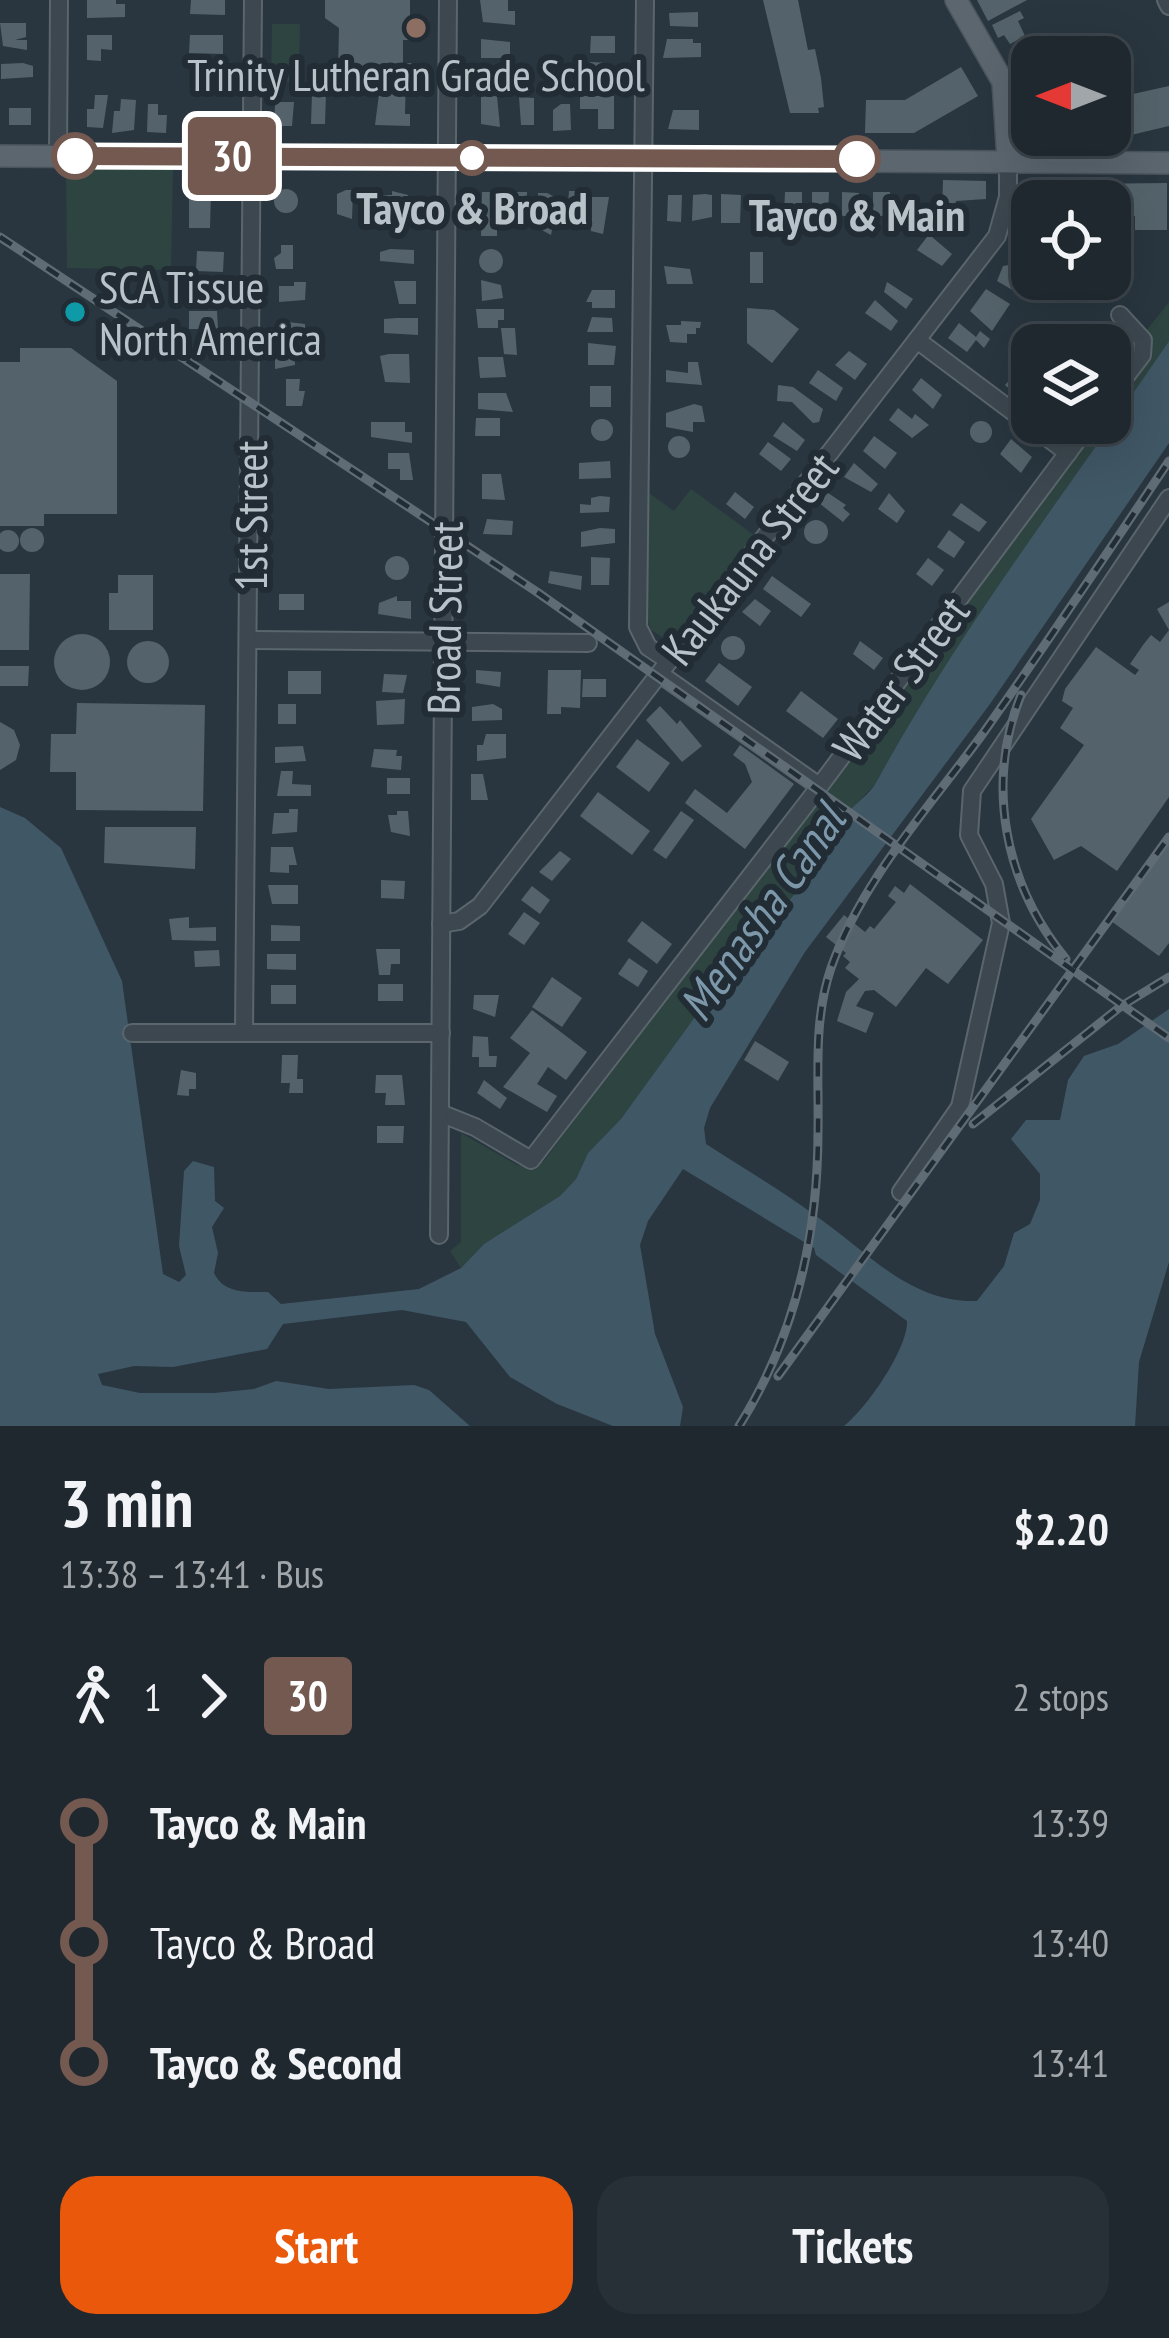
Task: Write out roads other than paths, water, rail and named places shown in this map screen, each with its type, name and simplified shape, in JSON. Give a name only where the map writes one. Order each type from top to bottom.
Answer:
[{"type":"main road","points":[[956,0],[1004,82],[1007,159]]},
{"type":"main road","points":[[0,156],[1169,163]]},
{"type":"street","points":[[58,156],[59,0]]},
{"type":"street","name":"1st Street","points":[[244,1032],[253,0]]},
{"type":"street","name":"Broad Street","points":[[440,1235],[448,0]]},
{"type":"street","points":[[645,0],[638,620],[643,638],[664,668],[819,786]]},
{"type":"street","name":"Kaukauna Street","points":[[441,924],[459,921],[480,906],[997,236],[1006,211],[1007,159]]},
{"type":"street","points":[[1120,315],[1128,324]]},
{"type":"street","points":[[1131,327],[1143,340],[1142,355],[1131,369]]},
{"type":"street","points":[[917,340],[1067,452]]},
{"type":"street","name":"Water Street","points":[[440,1113],[476,1127],[531,1160],[819,786],[1073,444]]},
{"type":"street","points":[[901,1192],[960,1107],[1001,923],[994,884],[968,835],[972,790],[1169,498]]},
{"type":"street","points":[[249,640],[588,643]]},
{"type":"street","points":[[131,1033],[440,1033]]},
{"type":"water","points":[[1169,341],[1169,443],[990,704],[805,952],[710,1108],[704,1128],[706,1144],[803,1206],[890,1272],[930,1293],[977,1301],[1004,1266],[1014,1233],[1030,1224],[1040,1200],[1040,1174],[1011,1139],[1026,1120],[1060,1120],[1068,1080],[1084,1056],[1118,1044],[1169,1009],[1169,1262],[1139,1362],[1135,1426],[844,1426],[884,1378],[901,1347],[907,1321],[816,1255],[814,1248],[683,1169],[648,1221],[640,1245],[655,1334],[683,1407],[680,1426],[613,1426],[557,1404],[510,1377],[466,1322],[402,1310],[283,1324],[267,1349],[173,1367],[134,1366],[98,1374],[102,1385],[140,1393],[214,1393],[254,1389],[276,1381],[329,1389],[414,1385],[429,1390],[470,1426],[0,1426],[0,807],[25,818],[61,848],[122,981],[163,1274],[179,1282],[186,1275],[179,1246],[184,1171],[193,1161],[214,1167],[215,1201],[224,1208],[212,1227],[218,1253],[214,1273],[224,1285],[268,1292],[281,1304],[419,1289],[461,1268],[484,1244],[560,1196],[576,1179],[588,1153],[621,1119],[734,963],[793,896],[846,816],[872,788],[980,612],[1097,444],[1131,444],[1131,395]]},
{"type":"railway","points":[[0,237],[537,592],[1169,1038]]},
{"type":"railway","points":[[739,1426],[789,1321],[808,1247],[817,1170],[822,1008],[844,935],[879,874],[1008,699],[1169,461]]},
{"type":"railway","points":[[1021,695],[1004,764],[1007,833],[1028,899],[1066,959]]},
{"type":"railway","points":[[778,1376],[1169,837]]},
{"type":"railway","points":[[973,1124],[1120,1007],[1169,977]]},
{"type":"place","name":"Trinity Lutheran Grade School","points":[[416,28]]},
{"type":"place","name":"Tayco & Broad","points":[[472,158]]},
{"type":"place","name":"Tayco & Main","points":[[857,159]]},
{"type":"place","name":"SCA Tissue North America","points":[[75,312]]},
{"type":"water label","name":"Menasha Canal","points":[[761,912]]}]
